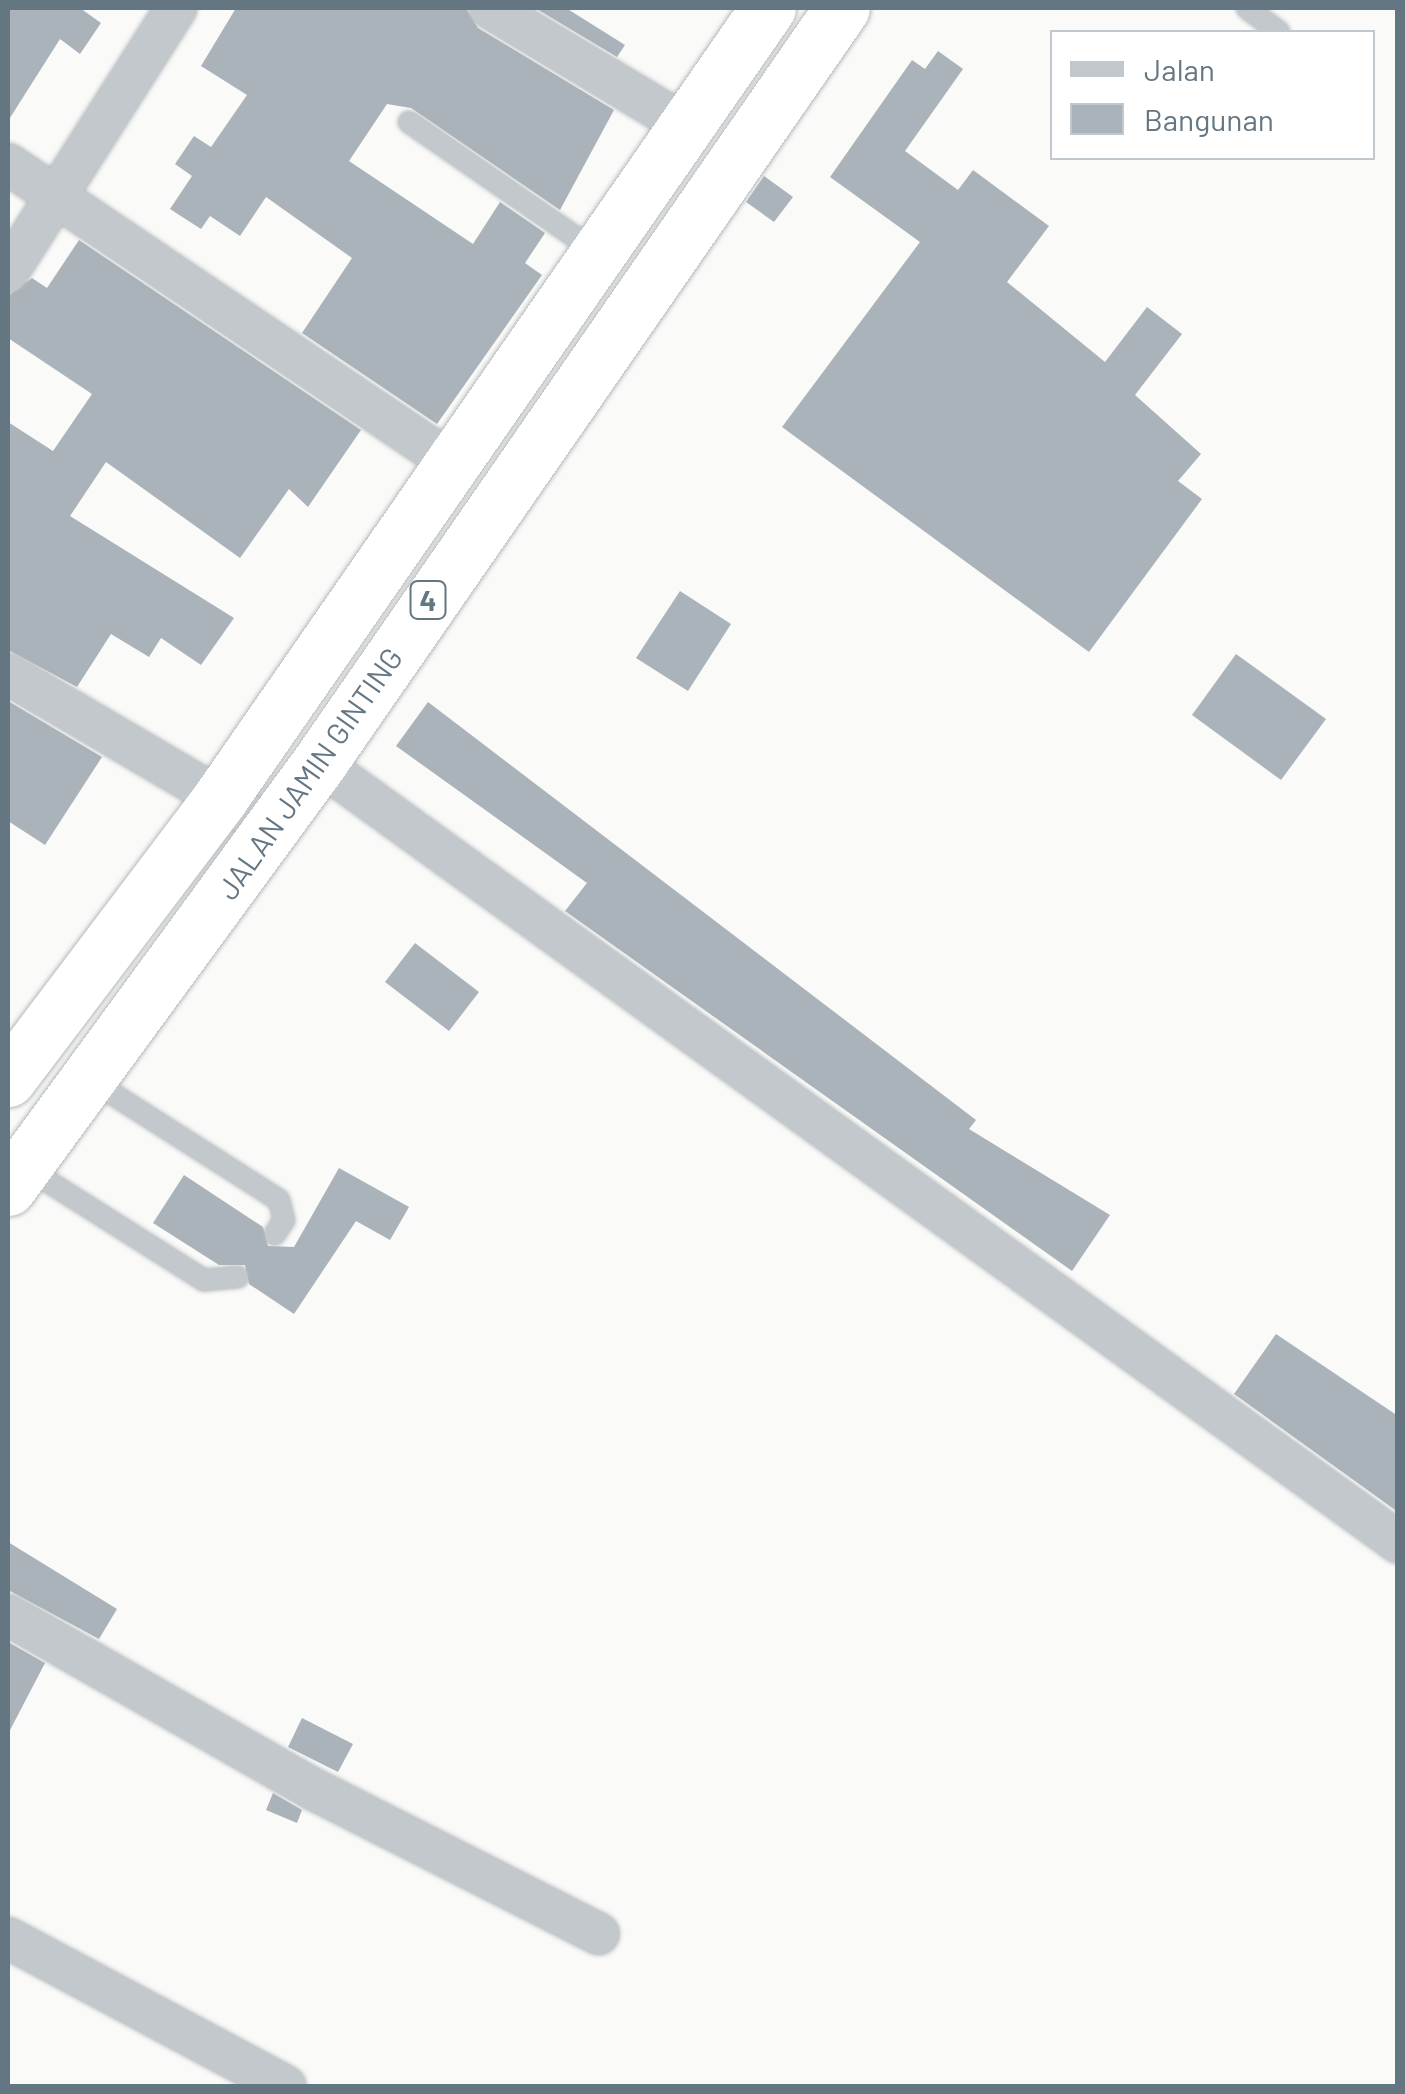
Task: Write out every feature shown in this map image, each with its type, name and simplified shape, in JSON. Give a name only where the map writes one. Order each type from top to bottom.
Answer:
[{"type":"highway","name":"JALAN JAMIN GINTING","points":[[8,1079],[221,798],[768,8]]},
{"type":"highway","name":"JALAN JAMIN GINTING","points":[[15,1177],[319,763],[842,8]]},
{"type":"street","points":[[8,272],[176,8]]},
{"type":"street","points":[[490,8],[685,125]]},
{"type":"street","points":[[8,164],[452,464]]},
{"type":"street","points":[[8,674],[269,827]]},
{"type":"street","points":[[319,763],[1398,1542]]},
{"type":"street","points":[[8,1615],[315,1790],[599,1934]]},
{"type":"street","points":[[8,1938],[285,2086]]},
{"type":"lane","points":[[1248,8],[1276,30]]},
{"type":"lane","points":[[409,122],[599,253]]},
{"type":"lane","points":[[87,1078],[280,1200],[284,1220],[274,1234]]},
{"type":"lane","points":[[15,1177],[204,1280],[238,1277]]},
{"type":"building","points":[[8,8],[80,8],[101,23],[80,54],[60,39],[8,121]]},
{"type":"building","points":[[236,8],[466,8],[478,28],[614,110],[560,210],[411,108],[387,104],[349,161],[473,244],[500,202],[545,233],[525,263],[542,275],[437,424],[302,333],[352,258],[266,197],[240,236],[210,216],[201,229],[170,209],[192,176],[175,164],[194,136],[211,147],[247,95],[201,66]]},
{"type":"building","points":[[535,8],[566,8],[625,45],[617,57]]},
{"type":"building","points":[[938,51],[963,69],[905,151],[958,190],[973,170],[1049,226],[1007,282],[1105,362],[1147,307],[1182,334],[1135,395],[1201,454],[1178,481],[1202,499],[1089,652],[782,427],[920,242],[830,177],[912,60],[925,69]]},
{"type":"building","points":[[764,176],[793,197],[774,222],[746,202]]},
{"type":"building","points":[[79,240],[361,430],[308,507],[289,489],[240,558],[106,462],[70,516],[234,618],[201,665],[161,638],[149,657],[111,634],[77,687],[8,650],[8,422],[53,451],[92,394],[8,338],[8,296],[32,278],[47,288]]},
{"type":"building","points":[[680,591],[731,624],[688,691],[636,658]]},
{"type":"building","points":[[1236,654],[1326,719],[1281,780],[1192,715]]},
{"type":"building","points":[[8,701],[102,757],[45,845],[8,821]]},
{"type":"building","points":[[428,702],[976,1120],[969,1129],[1110,1215],[1072,1271],[565,911],[587,883],[396,746]]},
{"type":"building","points":[[415,943],[479,992],[449,1031],[385,982]]},
{"type":"building","points":[[339,1168],[409,1207],[390,1240],[356,1221],[294,1314],[249,1284],[245,1265],[219,1265],[153,1223],[184,1175],[263,1227],[268,1246],[294,1247]]},
{"type":"building","points":[[1276,1334],[1398,1416],[1398,1512],[1234,1394]]},
{"type":"building","points":[[8,1542],[117,1609],[99,1639],[8,1590]]},
{"type":"building","points":[[8,1642],[45,1663],[8,1734]]},
{"type":"building","points":[[302,1718],[353,1744],[338,1772],[288,1747]]},
{"type":"building","points":[[273,1793],[302,1810],[297,1823],[266,1810]]}]
